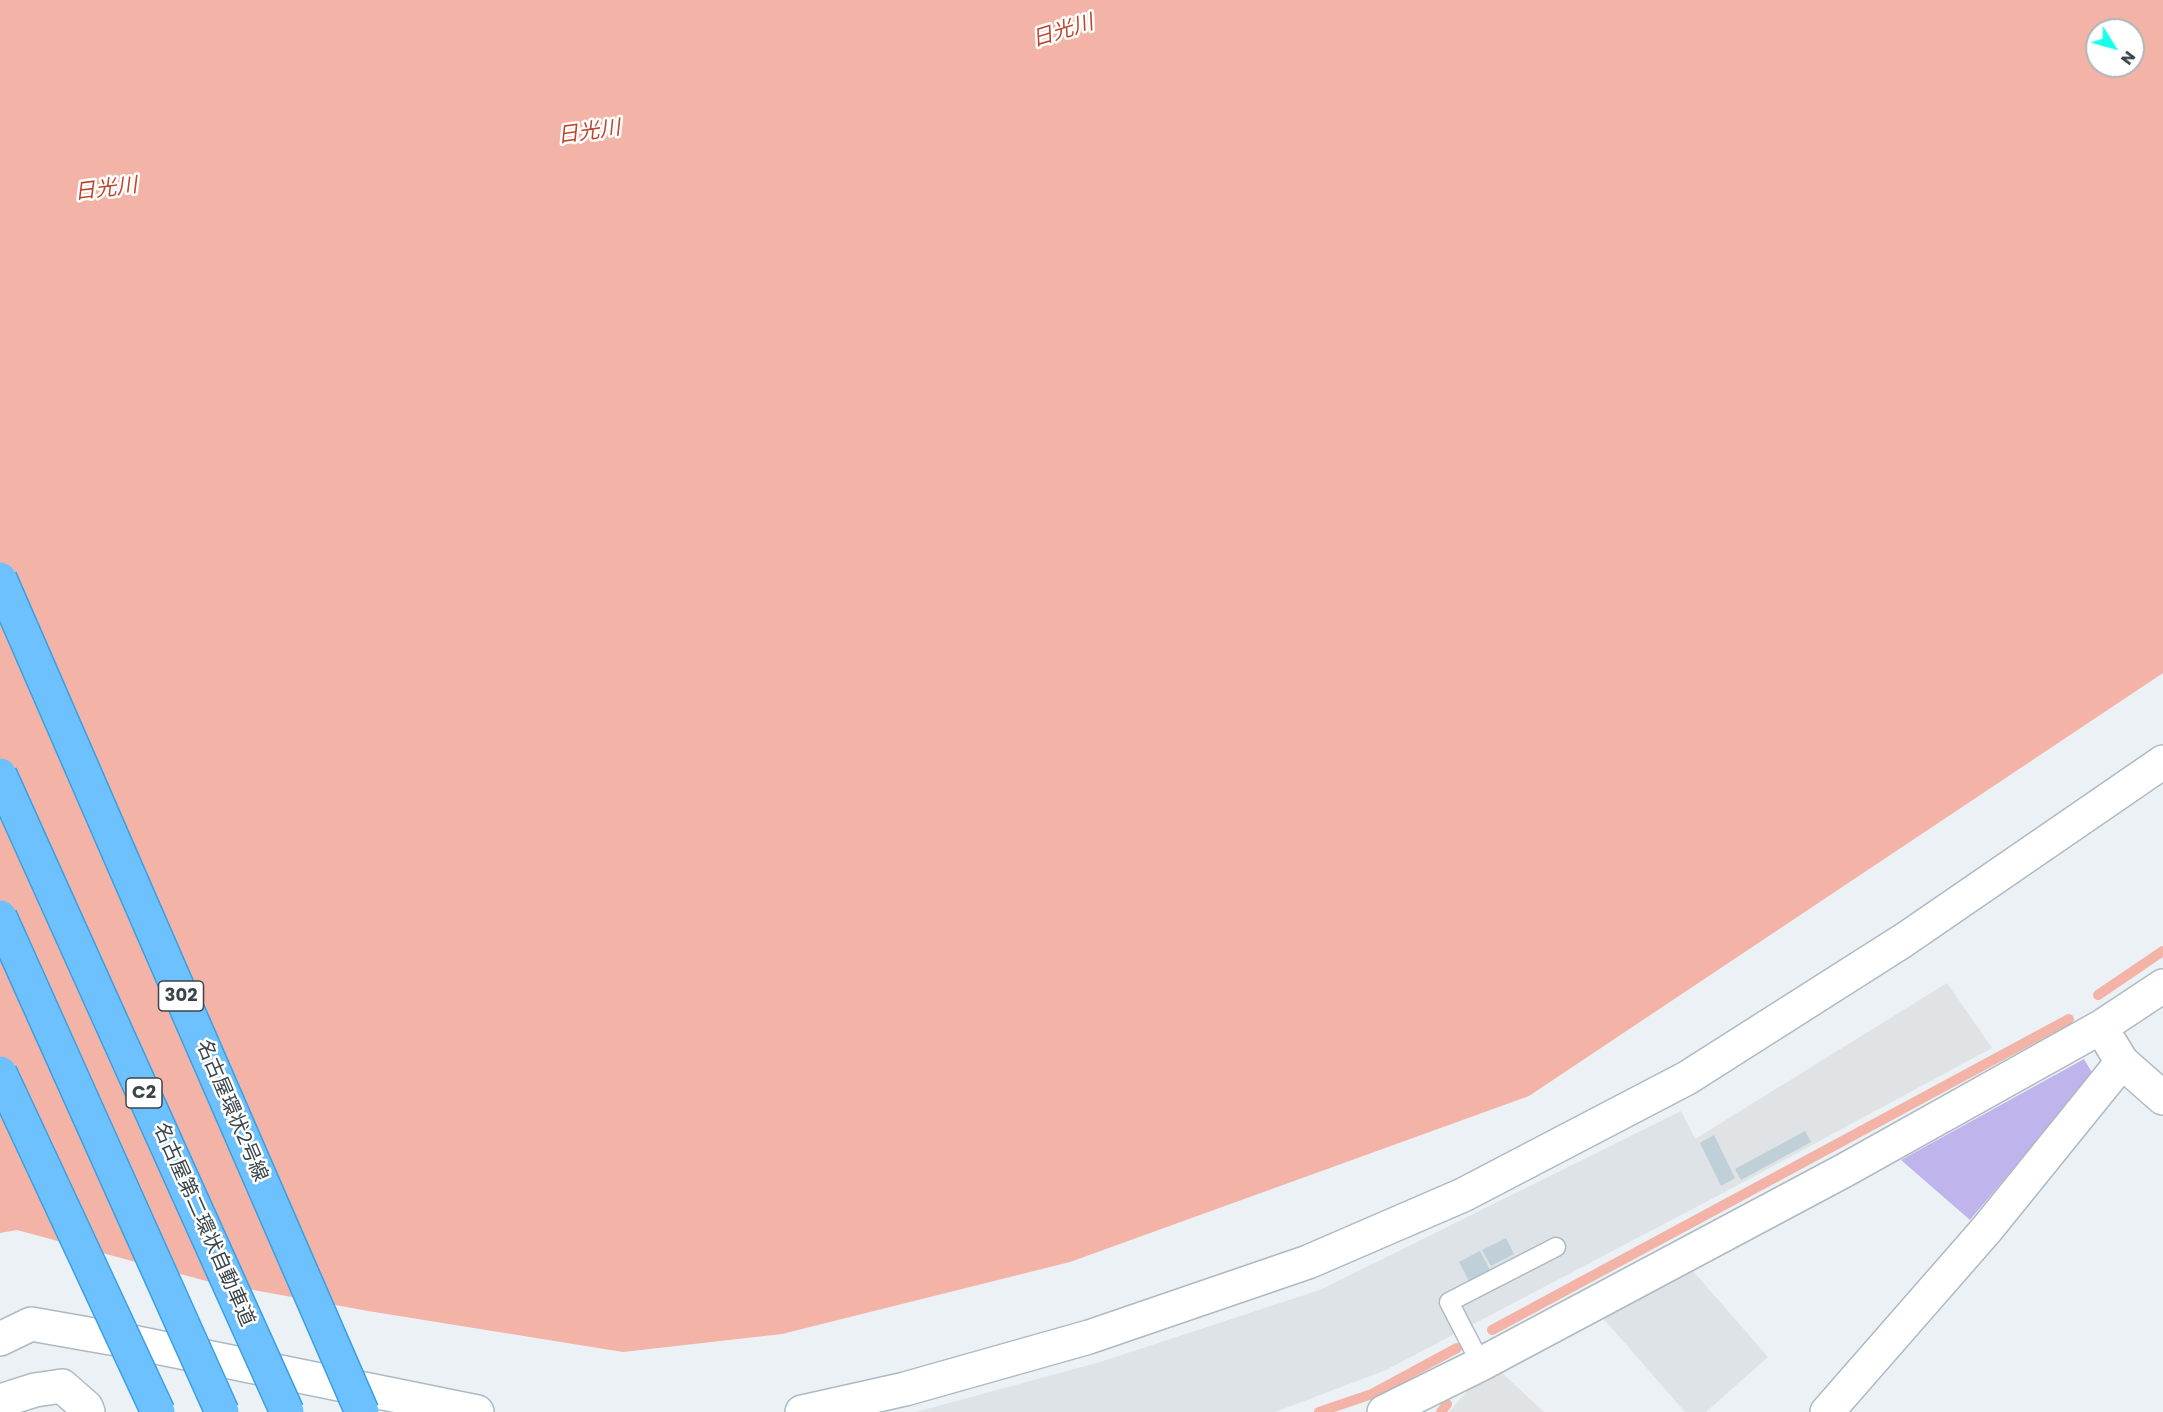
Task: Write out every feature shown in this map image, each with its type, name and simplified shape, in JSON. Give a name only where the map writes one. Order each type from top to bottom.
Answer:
[{"type":"highway","name":"名古屋環状2号線","points":[[0,579],[362,1412]]},
{"type":"highway","name":"名古屋第二環状自動車道","points":[[0,775],[287,1412]]},
{"type":"highway","points":[[0,917],[222,1412]]},
{"type":"highway","points":[[0,1073],[158,1412]]},
{"type":"street","points":[[802,1412],[905,1389],[1089,1337],[1308,1262],[1463,1195],[1687,1078],[1904,940],[2163,762]]},
{"type":"street","points":[[1384,1412],[1481,1364],[1845,1170],[2101,1027],[2163,986]]},
{"type":"street","points":[[2101,1027],[2122,1062],[2163,1098]]},
{"type":"street","points":[[1827,1412],[1987,1229],[2122,1062]]},
{"type":"street","points":[[0,1339],[32,1324],[123,1340],[477,1412]]},
{"type":"street","points":[[0,1401],[35,1390],[62,1386],[86,1407],[88,1412]]},
{"type":"lane","points":[[1481,1364],[1449,1302],[1556,1247]]},
{"type":"shaded area","points":[[1947,983],[1992,1048],[1723,1193],[1695,1139]]},
{"type":"shaded area","points":[[2084,1059],[2093,1074],[1970,1220],[1901,1160]]},
{"type":"shaded area","points":[[1681,1111],[1723,1193],[1386,1370],[1275,1412],[916,1412],[1100,1362],[1320,1290]]},
{"type":"shaded area","points":[[1693,1271],[1768,1357],[1706,1412],[1685,1412],[1603,1318]]},
{"type":"shaded area","points":[[1500,1371],[1544,1412],[1449,1412],[1473,1384]]},
{"type":"water","name":"日光川","points":[[0,0],[2163,0],[2163,673],[1529,1096],[1070,1262],[782,1334],[623,1352],[368,1311],[210,1282],[17,1230],[0,1233]]},
{"type":"building","points":[[1805,1131],[1811,1142],[1741,1180],[1735,1169]]},
{"type":"building","points":[[1714,1135],[1735,1178],[1721,1186],[1700,1143]]},
{"type":"building","points":[[1506,1238],[1514,1254],[1491,1266],[1482,1250]]},
{"type":"building","points":[[1480,1251],[1490,1270],[1469,1281],[1459,1262]]},
{"type":"waterway","points":[[2098,995],[2163,951]]},
{"type":"waterway","points":[[1492,1330],[2069,1019]]},
{"type":"waterway","points":[[1319,1412],[1372,1394],[1457,1348]]},
{"type":"waterway","points":[[1441,1412],[1447,1404]]}]
